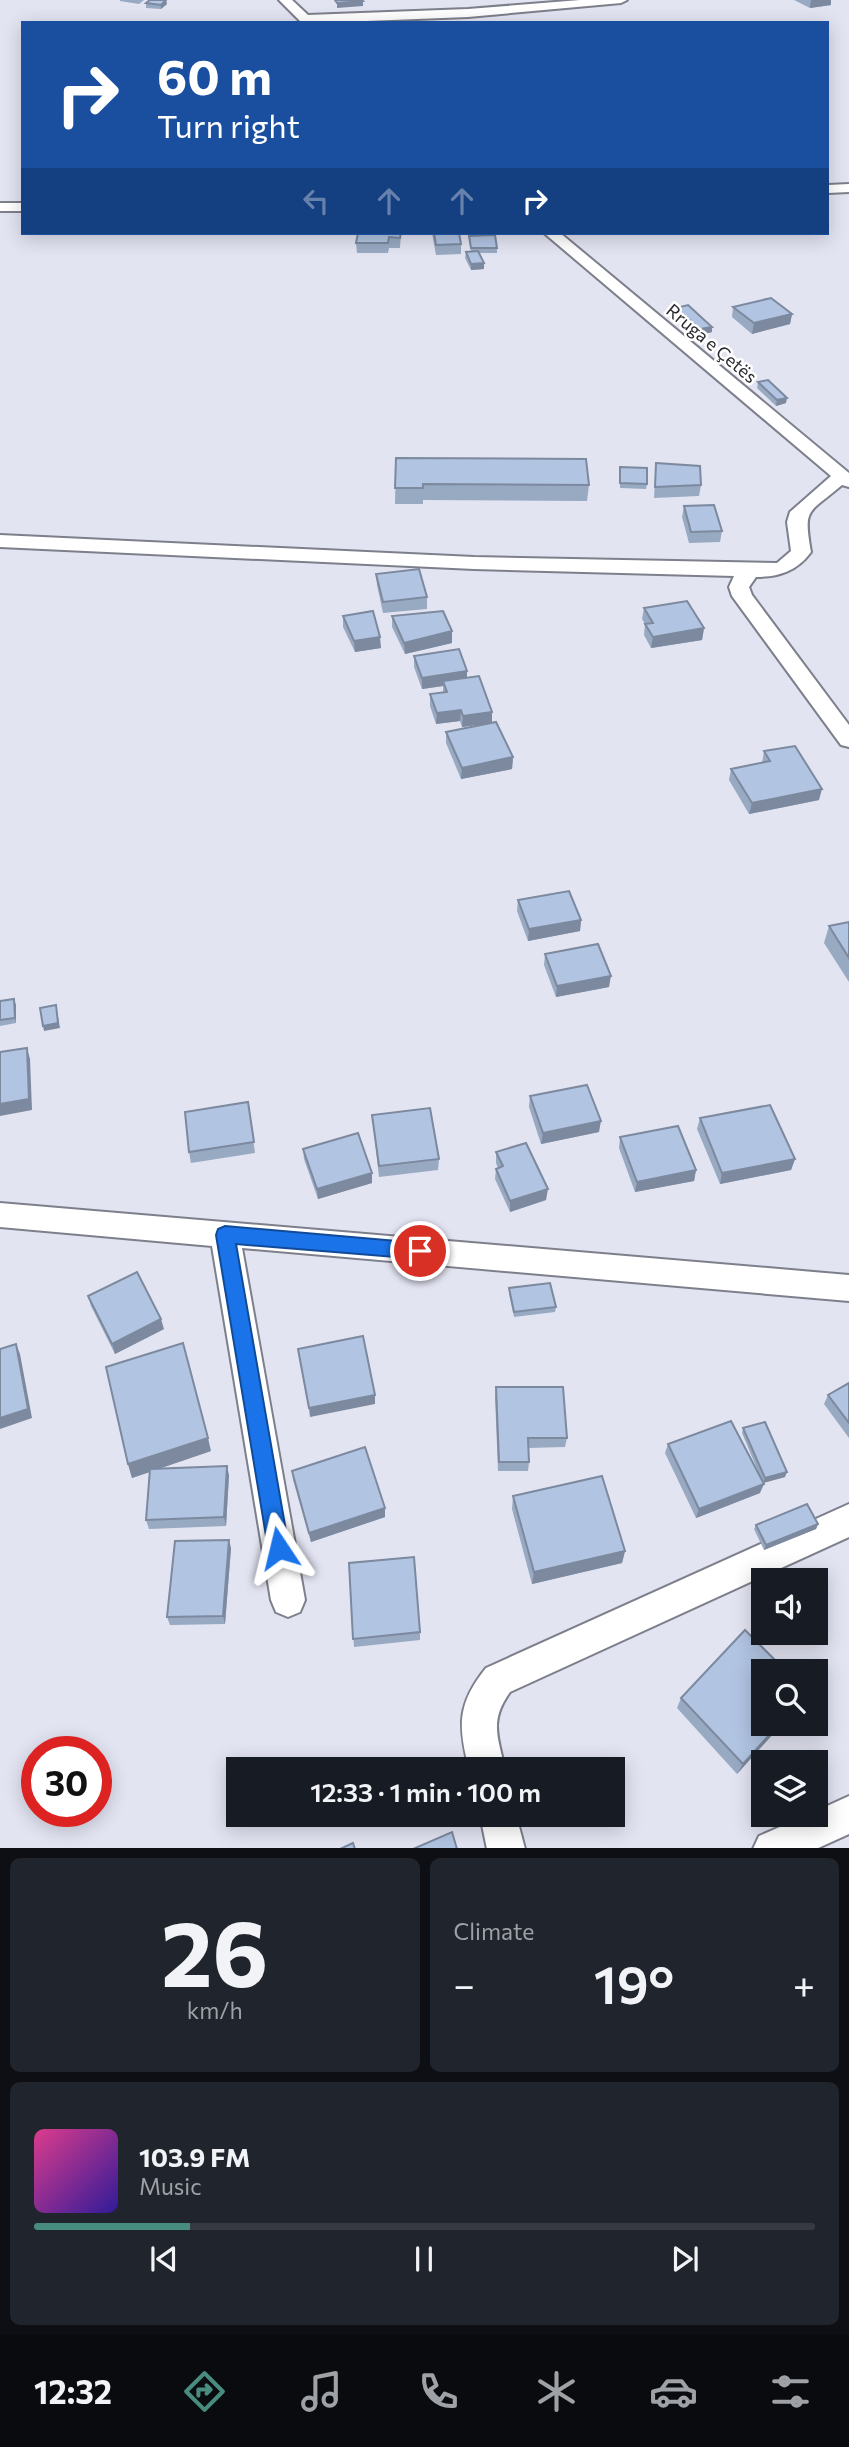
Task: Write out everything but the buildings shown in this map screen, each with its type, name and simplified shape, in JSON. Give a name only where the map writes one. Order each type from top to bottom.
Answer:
[{"type":"street","points":[[285,0],[307,21],[468,13],[621,0]]},
{"type":"street","points":[[829,189],[849,188]]},
{"type":"street","points":[[0,207],[21,207]]},
{"type":"street","name":"Rruga e Çetës","points":[[553,235],[845,479]]},
{"type":"street","points":[[0,541],[474,563],[750,572],[783,568],[793,561],[801,552],[796,522],[799,512],[845,479]]},
{"type":"street","points":[[750,572],[743,577],[739,587],[742,596],[849,740]]},
{"type":"street","points":[[0,1215],[849,1288]]},
{"type":"street","points":[[225,1235],[288,1600]]},
{"type":"street","points":[[484,1757],[477,1729],[482,1699],[498,1680],[849,1520]]},
{"type":"street","points":[[774,1848],[849,1815]]},
{"type":"street","points":[[501,1827],[506,1848]]},
{"type":"route","points":[[279,1548],[225,1235],[420,1251]]}]
